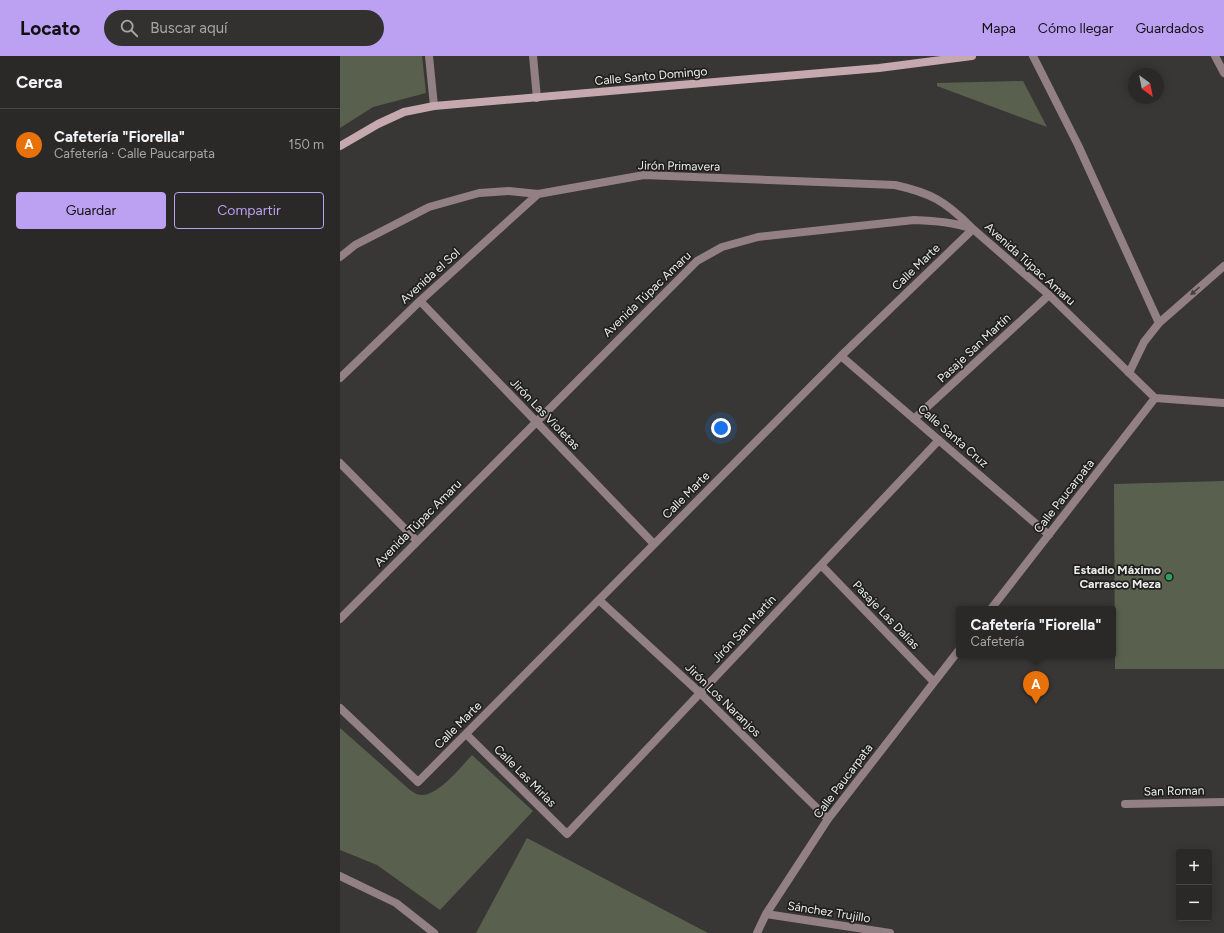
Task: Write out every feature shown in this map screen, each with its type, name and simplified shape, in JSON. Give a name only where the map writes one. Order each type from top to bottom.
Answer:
[{"type":"street","points":[[429,56],[434,106]]},
{"type":"street","points":[[533,56],[536,98]]},
{"type":"street","name":"Calle Santo Domingo","points":[[340,146],[378,124],[404,112],[434,106],[879,68],[972,56]]},
{"type":"street","points":[[1033,56],[1078,146],[1159,323]]},
{"type":"street","points":[[1215,56],[1224,73]]},
{"type":"street","name":"Jirón Primavera","points":[[340,257],[355,245],[429,207],[479,193],[509,191],[538,194],[644,175],[895,185],[917,190],[938,199],[954,209],[973,229]]},
{"type":"street","name":"Avenida el Sol","points":[[340,378],[420,301],[538,194]]},
{"type":"street","name":"Avenida Túpac Amaru","points":[[340,619],[696,261],[722,247],[758,237],[914,220],[939,221],[959,224],[973,229],[1049,295],[1155,398]]},
{"type":"street","name":"Calle Marte","points":[[340,708],[418,782],[841,356],[973,229]]},
{"type":"street","points":[[1129,373],[1144,342],[1159,323],[1224,266]]},
{"type":"street","name":"Pasaje San Martín","points":[[914,419],[1049,295]]},
{"type":"street","name":"Jirón Las Violetas","points":[[420,301],[654,544]]},
{"type":"street","name":"Calle Santa Cruz","points":[[841,356],[1049,535]]},
{"type":"street","points":[[1155,398],[1224,403]]},
{"type":"street","name":"Calle Paucarpata","points":[[993,606],[1155,398]]},
{"type":"street","name":"Jirón San Martín","points":[[567,834],[938,440]]},
{"type":"street","points":[[340,463],[417,542]]},
{"type":"street","name":"Pasaje Las Dalias","points":[[821,565],[934,682]]},
{"type":"street","name":"Jirón Los Naranjos","points":[[599,600],[700,693],[828,819]]},
{"type":"street","name":"Calle Paucarpata","points":[[757,933],[766,914],[828,819],[956,654]]},
{"type":"street","name":"Calle Las Mirlas","points":[[466,734],[567,834]]},
{"type":"street","name":"San Roman","points":[[1125,804],[1224,802]]},
{"type":"street","points":[[340,876],[396,903],[434,933]]},
{"type":"street","name":"Sánchez Trujillo","points":[[766,914],[890,933]]},
{"type":"green space","points":[[340,56],[422,56],[426,93],[373,107],[340,128]]},
{"type":"green space","points":[[1023,81],[1047,127],[937,86],[937,83]]},
{"type":"green space","name":"Estadio Máximo Carrasco Meza","points":[[1224,481],[1224,669],[1115,669],[1116,606],[1115,606],[1114,484]]},
{"type":"green space","points":[[340,728],[410,790],[417,794],[428,794],[435,791],[449,780],[472,755],[533,811],[440,910],[377,865],[340,850]]},
{"type":"green space","points":[[527,838],[708,933],[476,933]]},
{"type":"place","name":"Estadio Máximo Carrasco Meza","points":[[1169,577]]},
{"type":"place","name":"Cafetería \"Fiorella\"","points":[[1036,704]]}]
